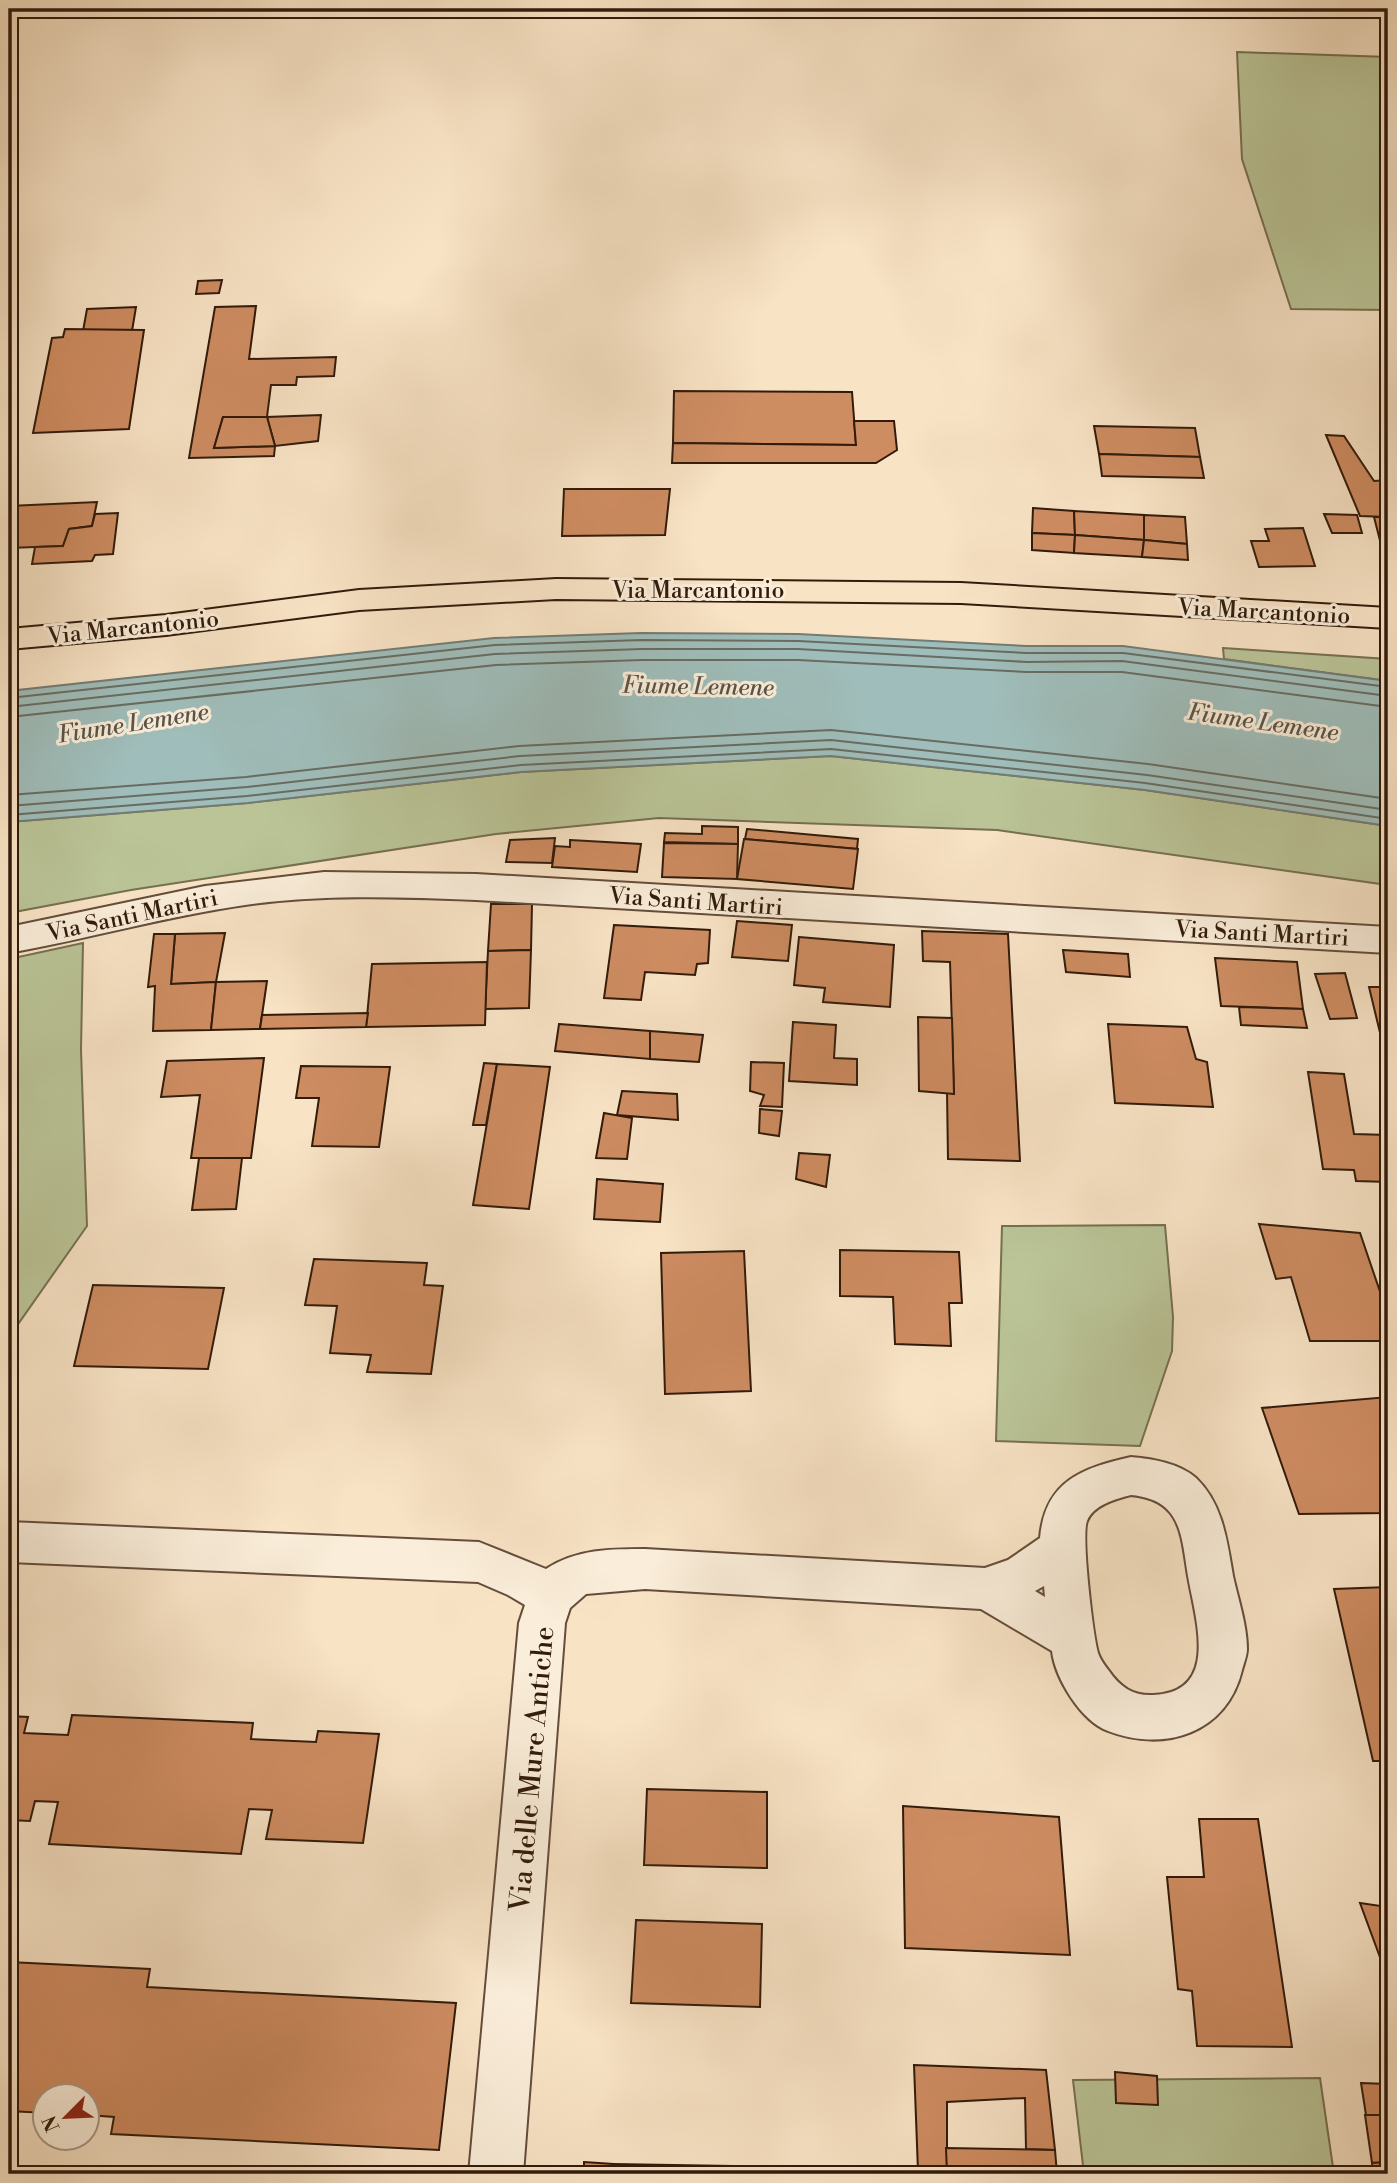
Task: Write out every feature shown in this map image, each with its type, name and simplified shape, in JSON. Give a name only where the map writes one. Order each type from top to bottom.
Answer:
[{"type":"main road","name":"Via Marcantonio","points":[[9,639],[166,625],[359,600],[556,589],[961,593],[1388,618]]},
{"type":"street","name":"Via Santi Martiri","points":[[9,940],[96,924],[211,897],[323,885],[499,888],[1388,940]]},
{"type":"street","points":[[1131,1476],[1153,1477],[1177,1487],[1201,1522],[1224,1650],[1216,1682],[1201,1701],[1181,1714],[1151,1718],[1114,1711],[1093,1688],[1076,1659],[1062,1548],[1063,1519],[1076,1499],[1102,1483],[1131,1476]]},
{"type":"street","points":[[9,1542],[479,1562],[524,1580],[551,1597]]},
{"type":"street","name":"Via delle Mure Antiche","points":[[985,1589],[1024,1574],[1062,1548]]},
{"type":"street","name":"Via delle Mure Antiche","points":[[496,2174],[542,1623],[551,1597],[569,1577],[598,1570],[633,1569],[985,1589],[1016,1604],[1072,1638]]},
{"type":"green space","points":[[1237,52],[1388,57],[1388,310],[1291,309],[1242,159]]},
{"type":"green space","points":[[1223,648],[1388,659],[1388,681],[1224,659]]},
{"type":"green space","points":[[831,756],[1145,790],[1388,826],[1388,885],[997,830],[659,818],[496,834],[131,890],[9,913],[9,822],[248,803],[521,772]]},
{"type":"green space","points":[[83,943],[81,1050],[87,1226],[9,1337],[9,959]]},
{"type":"green space","points":[[1165,1225],[1173,1317],[1172,1351],[1140,1446],[996,1441],[1002,1226]]},
{"type":"green space","points":[[1320,2078],[1334,2174],[1084,2174],[1073,2080]]},
{"type":"water","name":"Fiume Lemene","points":[[641,633],[798,634],[1027,646],[1123,646],[1388,681],[1388,826],[1145,790],[831,756],[521,772],[248,803],[9,822],[9,691],[494,638]]},
{"type":"building","points":[[222,280],[219,293],[196,294],[198,281]]},
{"type":"building","points":[[256,306],[249,359],[336,357],[334,376],[297,377],[296,385],[271,385],[267,417],[223,417],[214,448],[275,446],[274,456],[189,458],[215,307]]},
{"type":"building","points":[[136,307],[132,331],[83,331],[87,309]]},
{"type":"building","points":[[65,329],[144,330],[129,429],[33,433],[52,338],[63,337]]},
{"type":"building","points":[[674,391],[852,392],[856,445],[673,443]]},
{"type":"building","points":[[321,415],[318,441],[275,446],[267,417]]},
{"type":"building","points":[[223,417],[267,417],[275,446],[214,448]]},
{"type":"building","points":[[854,421],[894,421],[897,450],[876,463],[672,463],[673,443],[856,445]]},
{"type":"building","points":[[1094,426],[1195,428],[1200,457],[1099,454]]},
{"type":"building","points":[[1326,435],[1344,436],[1374,481],[1388,480],[1388,517],[1360,516]]},
{"type":"building","points":[[1099,454],[1200,457],[1204,478],[1102,476]]},
{"type":"building","points":[[564,489],[670,489],[665,535],[562,536]]},
{"type":"building","points":[[97,502],[92,526],[69,529],[63,546],[9,548],[9,506]]},
{"type":"building","points":[[1033,508],[1074,511],[1075,535],[1032,533]]},
{"type":"building","points":[[1074,511],[1144,515],[1144,540],[1075,535]]},
{"type":"building","points":[[118,513],[113,554],[95,555],[92,561],[32,564],[35,547],[63,546],[69,529],[92,526],[95,514]]},
{"type":"building","points":[[1324,514],[1357,515],[1362,533],[1332,533]]},
{"type":"building","points":[[1144,515],[1185,517],[1187,544],[1144,540]]},
{"type":"building","points":[[1374,517],[1388,517],[1388,572]]},
{"type":"building","points":[[1303,528],[1315,566],[1259,567],[1251,541],[1269,541],[1265,529]]},
{"type":"building","points":[[1032,533],[1075,535],[1074,553],[1032,550]]},
{"type":"building","points":[[1075,535],[1144,540],[1142,557],[1074,553]]},
{"type":"building","points":[[1144,540],[1187,544],[1188,560],[1142,557]]},
{"type":"building","points":[[702,826],[738,827],[738,844],[664,842],[665,833],[702,834]]},
{"type":"building","points":[[747,829],[858,839],[857,849],[745,839]]},
{"type":"building","points":[[555,838],[552,863],[506,862],[510,840]]},
{"type":"building","points":[[744,839],[858,849],[853,889],[737,879]]},
{"type":"building","points":[[570,840],[641,844],[637,872],[552,867],[555,846],[570,847]]},
{"type":"building","points":[[664,843],[738,844],[737,879],[662,877]]},
{"type":"building","points":[[491,904],[532,904],[531,950],[488,951]]},
{"type":"building","points":[[737,921],[792,925],[788,961],[732,957]]},
{"type":"building","points":[[614,925],[710,930],[708,963],[697,964],[695,975],[645,972],[641,1000],[604,998]]},
{"type":"building","points":[[922,931],[1008,934],[1020,1161],[948,1159],[947,1092],[954,1094],[950,962],[923,961]]},
{"type":"building","points":[[225,933],[216,982],[171,984],[175,934]]},
{"type":"building","points":[[154,934],[175,934],[171,984],[216,982],[211,1030],[153,1031],[155,986],[148,987]]},
{"type":"building","points":[[799,937],[894,945],[890,1007],[823,1002],[825,988],[794,985]]},
{"type":"building","points":[[531,950],[529,1008],[485,1009],[488,951]]},
{"type":"building","points":[[1063,950],[1128,954],[1130,977],[1066,972]]},
{"type":"building","points":[[1215,958],[1297,962],[1303,1009],[1221,1006]]},
{"type":"building","points":[[487,962],[485,1025],[366,1027],[372,964]]},
{"type":"building","points":[[1345,973],[1357,1018],[1330,1019],[1315,974]]},
{"type":"building","points":[[267,981],[260,1029],[211,1030],[216,982]]},
{"type":"building","points":[[1369,987],[1388,987],[1388,1066]]},
{"type":"building","points":[[1239,1007],[1303,1009],[1307,1028],[1241,1025]]},
{"type":"building","points":[[368,1013],[366,1027],[260,1029],[262,1015]]},
{"type":"building","points":[[918,1017],[952,1018],[954,1094],[919,1091]]},
{"type":"building","points":[[793,1022],[836,1025],[834,1058],[857,1059],[857,1085],[789,1081]]},
{"type":"building","points":[[559,1024],[650,1031],[650,1059],[555,1051]]},
{"type":"building","points":[[1108,1024],[1187,1027],[1196,1059],[1207,1062],[1213,1107],[1115,1103]]},
{"type":"building","points":[[650,1031],[703,1035],[699,1062],[650,1059]]},
{"type":"building","points":[[264,1058],[251,1158],[191,1158],[200,1095],[161,1097],[167,1061]]},
{"type":"building","points":[[751,1062],[784,1063],[782,1107],[760,1106],[764,1095],[750,1091]]},
{"type":"building","points":[[484,1063],[497,1064],[486,1125],[473,1125]]},
{"type":"building","points":[[497,1064],[550,1067],[529,1209],[473,1205]]},
{"type":"building","points":[[301,1066],[390,1067],[379,1147],[312,1146],[319,1098],[296,1098]]},
{"type":"building","points":[[1308,1072],[1344,1074],[1354,1134],[1388,1135],[1388,1182],[1356,1181],[1354,1170],[1323,1169]]},
{"type":"building","points":[[622,1091],[677,1094],[678,1120],[617,1115]]},
{"type":"building","points":[[760,1109],[782,1111],[779,1136],[759,1133]]},
{"type":"building","points":[[604,1113],[632,1118],[627,1159],[596,1158]]},
{"type":"building","points":[[799,1153],[830,1155],[826,1187],[796,1179]]},
{"type":"building","points":[[199,1158],[242,1158],[236,1209],[192,1210]]},
{"type":"building","points":[[597,1179],[663,1184],[660,1222],[594,1219]]},
{"type":"building","points":[[1259,1224],[1360,1233],[1388,1315],[1388,1341],[1310,1341],[1291,1277],[1276,1279]]},
{"type":"building","points":[[840,1250],[959,1252],[962,1303],[949,1303],[951,1346],[895,1344],[893,1297],[840,1296]]},
{"type":"building","points":[[744,1251],[751,1391],[665,1394],[661,1253]]},
{"type":"building","points":[[314,1259],[427,1263],[424,1285],[443,1286],[431,1374],[367,1372],[371,1355],[330,1353],[337,1306],[305,1305]]},
{"type":"building","points":[[93,1285],[224,1288],[208,1369],[74,1366]]},
{"type":"building","points":[[1388,1397],[1388,1513],[1299,1514],[1262,1408]]},
{"type":"building","points":[[1388,1587],[1388,1761],[1373,1761],[1334,1589]]},
{"type":"building","points":[[72,1715],[253,1723],[251,1739],[316,1742],[318,1731],[379,1734],[363,1843],[266,1839],[272,1810],[249,1809],[241,1854],[49,1844],[58,1802],[35,1801],[30,1821],[9,1820],[9,1716],[28,1717],[24,1733],[68,1735]]},
{"type":"building","points":[[647,1789],[767,1792],[767,1868],[644,1865]]},
{"type":"building","points":[[903,1806],[1059,1817],[1070,1955],[905,1948]]},
{"type":"building","points":[[1199,1819],[1258,1819],[1292,2047],[1197,2046],[1192,1991],[1178,1989],[1167,1877],[1204,1877]]},
{"type":"building","points":[[1360,1903],[1388,1907],[1388,1979]]},
{"type":"building","points":[[636,1920],[762,1924],[760,2007],[631,2003]]},
{"type":"building","points":[[9,1962],[150,1969],[147,1987],[456,2003],[439,2150],[111,2134],[114,2117],[102,2116],[102,2082],[32,2082],[32,2112],[9,2111]]},
{"type":"building","points":[[914,2065],[1046,2070],[1055,2150],[1026,2149],[1025,2098],[947,2102],[947,2174],[918,2171]]},
{"type":"building","points":[[1115,2072],[1157,2076],[1158,2105],[1116,2103]]},
{"type":"building","points":[[1361,2083],[1388,2084],[1388,2115],[1366,2115]]},
{"type":"building","points":[[1365,2115],[1388,2115],[1388,2162],[1372,2163]]},
{"type":"building","points":[[946,2148],[1055,2150],[1057,2174],[947,2174]]},
{"type":"building","points":[[584,2162],[613,2164],[613,2174],[584,2174]]},
{"type":"building","points":[[1388,2162],[1388,2174],[1373,2174],[1372,2163]]},
{"type":"building","points":[[613,2164],[733,2166],[734,2174],[613,2174]]}]
